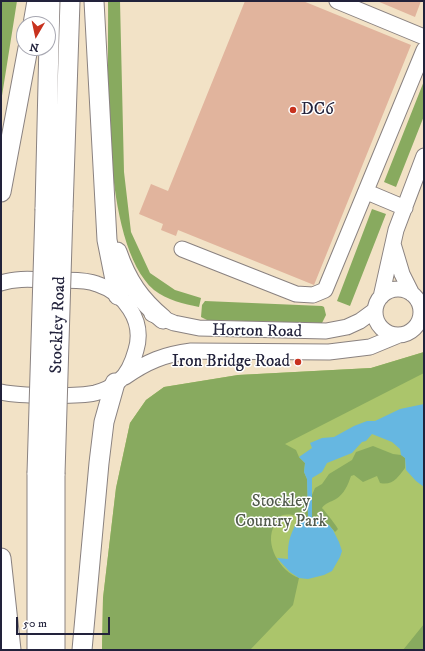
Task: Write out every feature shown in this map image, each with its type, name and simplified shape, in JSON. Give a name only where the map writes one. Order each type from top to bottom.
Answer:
[{"type":"main road","points":[[34,16],[37,1]]},
{"type":"main road","name":"Stockley Road","points":[[50,1],[54,209]]},
{"type":"main road","name":"Stockley Road","points":[[37,650],[46,473],[54,209],[70,1]]},
{"type":"main road","points":[[94,1],[102,180],[107,240],[121,298]]},
{"type":"main road","points":[[1,192],[26,56]]},
{"type":"main road","points":[[102,180],[109,219],[124,271],[147,305],[164,319]]},
{"type":"main road","points":[[82,650],[104,422],[117,382]]},
{"type":"main road","name":"Stockley Road","points":[[46,473],[55,650]]},
{"type":"main road","points":[[1,558],[11,650]]},
{"type":"street","points":[[337,1],[422,32]]},
{"type":"street","points":[[182,249],[296,294],[305,295],[321,293],[326,290],[424,50]]},
{"type":"street","points":[[393,244],[402,274],[418,300],[421,311],[420,319],[415,327],[404,333],[391,334],[381,328],[376,318],[378,303],[396,230],[424,156]]},
{"type":"street","points":[[367,192],[404,208]]},
{"type":"street","name":"Horton Road","points":[[1,283],[15,279],[84,281],[97,284],[121,298],[164,319],[184,326],[199,328],[326,331],[346,327],[360,321],[378,303]]},
{"type":"street","points":[[378,303],[387,292],[396,289],[405,291],[418,300]]},
{"type":"street","points":[[117,382],[130,368],[139,342],[137,323],[121,298]]},
{"type":"street","name":"Horton Road","points":[[1,392],[16,394],[95,393],[117,382],[141,366],[163,356],[177,353],[190,351],[329,352],[370,346],[404,333],[424,328]]},
{"type":"green space","points":[[1,1],[17,1],[1,102]]},
{"type":"green space","points":[[108,1],[120,1],[124,172],[131,232],[150,273],[175,290],[201,298],[199,307],[170,299],[154,290],[137,267],[124,234],[116,196],[111,154],[108,69]]},
{"type":"green space","points":[[424,81],[424,116],[396,187],[384,182]]},
{"type":"green space","points":[[372,209],[386,214],[350,306],[337,301]]},
{"type":"green space","points":[[205,301],[322,306],[324,307],[326,315],[322,323],[207,320],[201,317],[202,305]]},
{"type":"green space","name":"Stockley Country Park","points":[[424,352],[424,650],[102,650],[103,598],[116,488],[130,423],[146,400],[164,387],[238,375],[371,368]]},
{"type":"green space","name":"Stockley Country Park","points":[[424,352],[424,373],[285,444],[296,450],[299,457],[305,463],[304,472],[307,479],[308,517],[289,514],[282,516],[275,524],[271,540],[275,556],[280,563],[299,578],[293,605],[250,650],[102,650],[103,598],[116,488],[130,423],[146,400],[164,387],[238,375],[371,368]]},
{"type":"green space","points":[[373,446],[393,454],[401,455],[405,458],[405,468],[395,480],[385,484],[380,483],[377,476],[363,482],[354,475],[351,476],[341,495],[322,508],[338,529],[335,532],[329,525],[312,517],[312,495],[315,488],[322,484],[329,474],[352,460],[356,452]]},
{"type":"green space","points":[[424,624],[424,650],[403,650]]},
{"type":"water","points":[[424,404],[424,487],[406,470],[405,458],[401,455],[400,449],[392,442],[372,434],[352,453],[327,463],[322,472],[312,478],[312,517],[329,525],[339,542],[342,551],[332,571],[324,575],[308,579],[299,578],[290,572],[277,558],[288,559],[289,542],[294,527],[300,517],[308,517],[307,479],[304,472],[305,463],[299,457],[312,448],[310,443],[322,438],[334,437],[354,426],[367,421],[375,421],[400,409]]},
{"type":"building","name":"DC6","points":[[245,1],[303,1],[411,45],[314,285],[178,230],[176,236],[161,230],[163,224],[139,214],[151,184],[168,191]]},
{"type":"building","points":[[377,1],[421,1],[415,17]]},
{"type":"place","name":"DC6","points":[[293,110]]},
{"type":"place","name":"Iron Bridge Road","points":[[298,362]]}]
